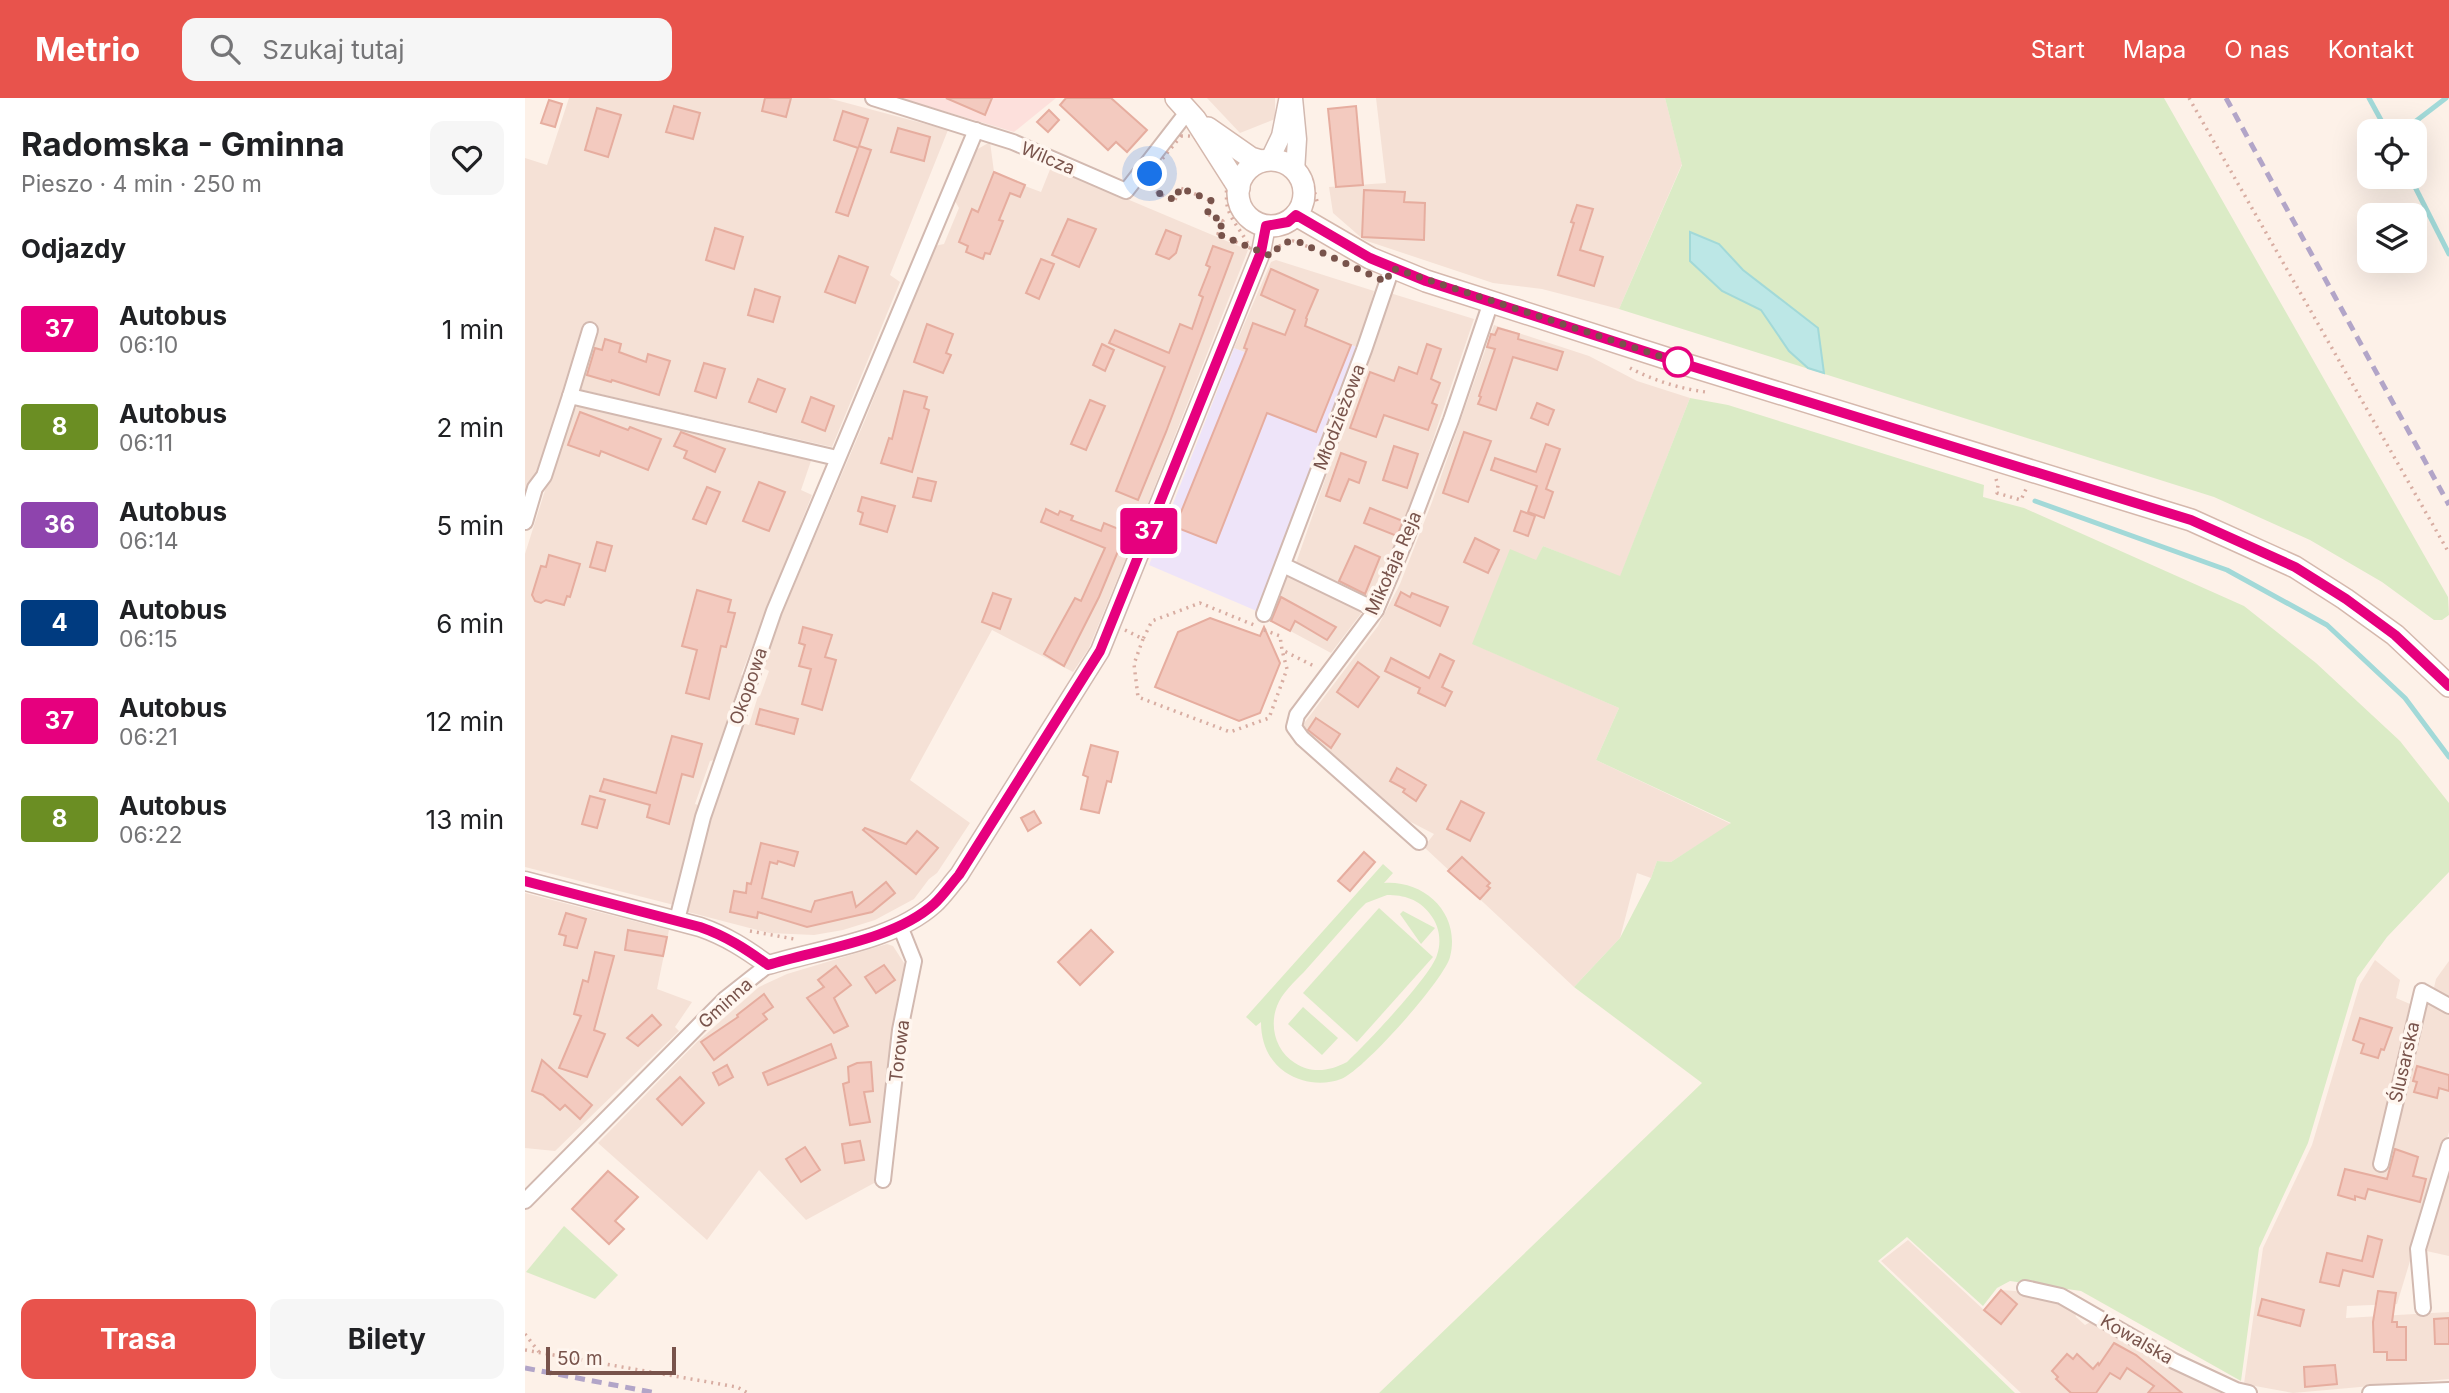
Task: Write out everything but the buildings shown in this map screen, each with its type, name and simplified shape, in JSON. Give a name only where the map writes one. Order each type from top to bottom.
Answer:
[{"type":"main road","points":[[1186,109],[1251,158],[1279,161],[1303,174],[1303,205],[1296,215],[1288,222],[1266,226],[1257,224],[1242,209],[1239,188],[1186,109]]},
{"type":"main road","points":[[1239,188],[1247,172],[1266,160]]},
{"type":"main road","points":[[1296,215],[1314,238],[1491,302],[2191,520],[2295,567],[2346,599],[2395,635],[2449,686]]},
{"type":"street","name":"Wilcza","points":[[873,98],[1013,142],[1126,191],[1186,109]]},
{"type":"street","points":[[1266,160],[1281,135],[1291,98]]},
{"type":"street","points":[[1291,98],[1303,174]]},
{"type":"street","name":"Okopowa","points":[[677,920],[703,817],[769,624],[976,130]]},
{"type":"street","name":"Gminna","points":[[525,1201],[725,999],[768,965],[867,939],[900,926],[934,904],[959,875],[1100,651],[1254,250],[1266,226]]},
{"type":"street","name":"Młodzieżowa","points":[[1264,614],[1364,350],[1392,268]]},
{"type":"street","name":"Mikołaja Reja","points":[[1419,842],[1302,738],[1294,727],[1297,715],[1375,610],[1433,468],[1491,302]]},
{"type":"street","points":[[525,522],[535,488],[544,476],[590,330]]},
{"type":"street","points":[[570,396],[837,458]]},
{"type":"street","points":[[1283,565],[1375,610]]},
{"type":"street","points":[[525,881],[677,920],[721,935],[744,947],[768,965]]},
{"type":"street","name":"Torowa","points":[[883,1180],[900,1030],[914,961],[900,926]]},
{"type":"street","name":"Ślusarska","points":[[2381,1164],[2422,991],[2449,1006]]},
{"type":"street","points":[[2423,1308],[2418,1249],[2449,1146]]},
{"type":"street","name":"Kowalska","points":[[2025,1288],[2061,1296],[2174,1361],[2236,1390],[2249,1393]]},
{"type":"street","points":[[2370,1393],[2449,1390]]},
{"type":"path","points":[[2189,98],[2449,553]]},
{"type":"path","points":[[1177,141],[1150,174],[1150,187],[1154,191],[1175,200],[1180,188],[1212,201],[1207,214],[1223,221],[1218,234],[1271,256],[1280,245],[1314,238]]},
{"type":"path","points":[[1215,164],[1224,179],[1230,214],[1254,250]]},
{"type":"path","points":[[1303,174],[1318,207],[1327,216],[1314,238]]},
{"type":"path","points":[[1314,238],[1320,252]]},
{"type":"path","points":[[1620,362],[1651,377],[1695,391],[1716,393]]},
{"type":"path","points":[[1995,477],[1997,493],[2021,500],[2023,491],[2029,487]]},
{"type":"path","points":[[1200,603],[1279,636],[1287,669],[1269,718],[1230,732],[1139,697],[1134,664],[1143,639],[1152,621],[1200,603]]},
{"type":"path","points":[[1119,630],[1124,629],[1143,639]]},
{"type":"path","points":[[1282,650],[1316,667]]},
{"type":"path","points":[[742,929],[767,936],[803,939]]},
{"type":"path","points":[[525,1334],[540,1355]]},
{"type":"path","points":[[525,1350],[540,1355],[737,1387],[748,1393]]},
{"type":"shaded area","points":[[569,98],[828,98],[948,130],[890,275],[900,282],[832,447],[578,389],[598,325],[587,321],[538,477],[525,500],[525,158],[547,165]]},
{"type":"shaded area","points":[[900,98],[1056,98],[1014,132]]},
{"type":"shaded area","points":[[1207,98],[1275,98],[1275,119],[1240,133]]},
{"type":"shaded area","points":[[1376,98],[1665,98],[1682,164],[1619,309],[1542,289],[1493,283],[1364,240],[1333,213],[1329,187],[1386,183]]},
{"type":"shaded area","points":[[990,142],[994,172],[1026,184],[1025,186],[1041,192],[1051,167],[1248,250],[1089,648],[1073,672],[992,630],[910,780],[970,823],[937,873],[914,899],[875,920],[814,935],[769,933],[688,912],[688,901],[705,826],[743,723],[749,725],[760,696],[769,671],[763,668],[782,614],[865,420],[934,246],[944,244],[959,208],[955,201],[976,150]]},
{"type":"shaded area","points":[[1276,260],[1374,291],[1359,348],[1305,327],[1288,369],[1234,348],[1271,262]]},
{"type":"shaded area","points":[[1390,293],[1474,319],[1392,560],[1372,602],[1295,566]]},
{"type":"shaded area","points":[[1494,325],[1589,356],[1637,381],[1690,398],[1620,577],[1543,546],[1537,560],[1473,644],[1619,708],[1596,760],[1731,824],[1671,862],[1657,861],[1651,878],[1637,873],[1620,938],[1574,987],[1424,847],[1434,834],[1403,818],[1305,734],[1302,726],[1378,626],[1400,584],[1432,502]]},
{"type":"shaded area","points":[[1305,326],[1359,348],[1259,612],[1149,565],[1234,348],[1288,369]]},
{"type":"shaded area","points":[[578,406],[812,458],[801,490],[812,495],[741,675],[748,677],[719,759],[710,761],[695,804],[701,806],[674,905],[525,867],[525,554],[569,414]]},
{"type":"shaded area","points":[[1288,572],[1363,611],[1331,653],[1268,619]]},
{"type":"shaded area","points":[[525,893],[669,930],[657,989],[692,1002],[675,1027],[679,1031],[555,1151],[525,1148]]},
{"type":"shaded area","points":[[887,944],[893,946],[906,966],[891,1039],[876,1182],[806,1220],[759,1170],[707,1240],[598,1143],[697,1042],[759,987],[787,974]]},
{"type":"shaded area","points":[[2375,960],[2400,980],[2396,998],[2410,1004],[2373,1164],[2386,1167],[2427,1004],[2431,999],[2449,1010],[2449,1132],[2397,1304],[2347,1306],[2346,1318],[2449,1312],[2449,1379],[2293,1393],[2244,1384],[2263,1248],[2312,1145],[2360,984]]},
{"type":"shaded area","points":[[2449,961],[2449,1000],[2433,992],[2436,979]]},
{"type":"shaded area","points":[[2449,1161],[2449,1256],[2422,1250]]},
{"type":"shaded area","points":[[1908,1240],[1984,1310],[2001,1290],[2029,1292],[2074,1307],[2076,1317],[2085,1325],[2094,1320],[2183,1372],[2227,1393],[2021,1393],[1881,1261]]},
{"type":"green space","points":[[1665,98],[2164,98],[2448,597],[2449,615],[2442,620],[2434,620],[2382,582],[2310,540],[2214,497],[1619,309],[1682,165]]},
{"type":"green space","points":[[1690,398],[1728,405],[1984,485],[1983,497],[2024,508],[2244,606],[2316,663],[2400,741],[2449,803],[2449,872],[2387,937],[2357,978],[2308,1143],[2259,1248],[2241,1381],[2081,1291],[2010,1281],[1997,1288],[1983,1306],[1907,1237],[1878,1261],[2015,1393],[1379,1393],[1702,1083],[1574,987],[1620,938],[1657,861],[1671,862],[1731,823],[1596,760],[1619,708],[1472,644],[1510,549],[1536,560],[1543,546],[1620,576]]},
{"type":"green space","points":[[1383,864],[1393,873],[1384,883],[1413,887],[1437,903],[1445,914],[1452,941],[1450,957],[1434,985],[1384,1043],[1341,1079],[1312,1082],[1285,1072],[1274,1062],[1267,1050],[1262,1037],[1261,1022],[1256,1026],[1246,1017]],"holes":[[[1387,895],[1416,901],[1433,918],[1439,933],[1439,944],[1432,965],[1396,1010],[1347,1062],[1321,1070],[1308,1069],[1295,1063],[1283,1052],[1276,1038],[1274,1022],[1279,1001],[1366,903]]]},
{"type":"green space","points":[[1379,908],[1433,957],[1357,1042],[1303,993]]},
{"type":"green space","points":[[1403,911],[1435,928],[1421,944],[1400,914]]},
{"type":"green space","points":[[1303,1007],[1338,1038],[1322,1055],[1288,1024]]},
{"type":"green space","points":[[564,1226],[618,1275],[595,1299],[526,1272]]},
{"type":"water","points":[[1690,232],[1719,244],[1743,270],[1818,328],[1824,373],[1808,368],[1789,351],[1761,310],[1722,291],[1690,261]]},
{"type":"waterway","points":[[2369,98],[2380,119]]},
{"type":"waterway","points":[[2419,119],[2446,98]]},
{"type":"waterway","points":[[2416,189],[2449,254]]},
{"type":"waterway","points":[[2035,501],[2227,570],[2327,625],[2405,698],[2449,757]]},
{"type":"railway","points":[[2226,98],[2449,505]]},
{"type":"railway","points":[[525,1368],[656,1393]]},
{"type":"bus line","name":"37","points":[[525,881],[700,927],[744,947],[768,965],[867,939],[900,926],[934,904],[959,875],[1100,651],[1261,252],[1266,226],[1278,226],[1296,215],[1370,258],[1426,281],[1678,362],[2191,520],[2295,567],[2346,599],[2395,635],[2449,686]]},
{"type":"route","points":[[1150,174],[1148,181],[1154,191],[1175,200],[1180,188],[1212,201],[1207,214],[1223,221],[1218,234],[1271,256],[1280,245],[1299,242],[1386,282],[1392,268],[1678,362]]}]
